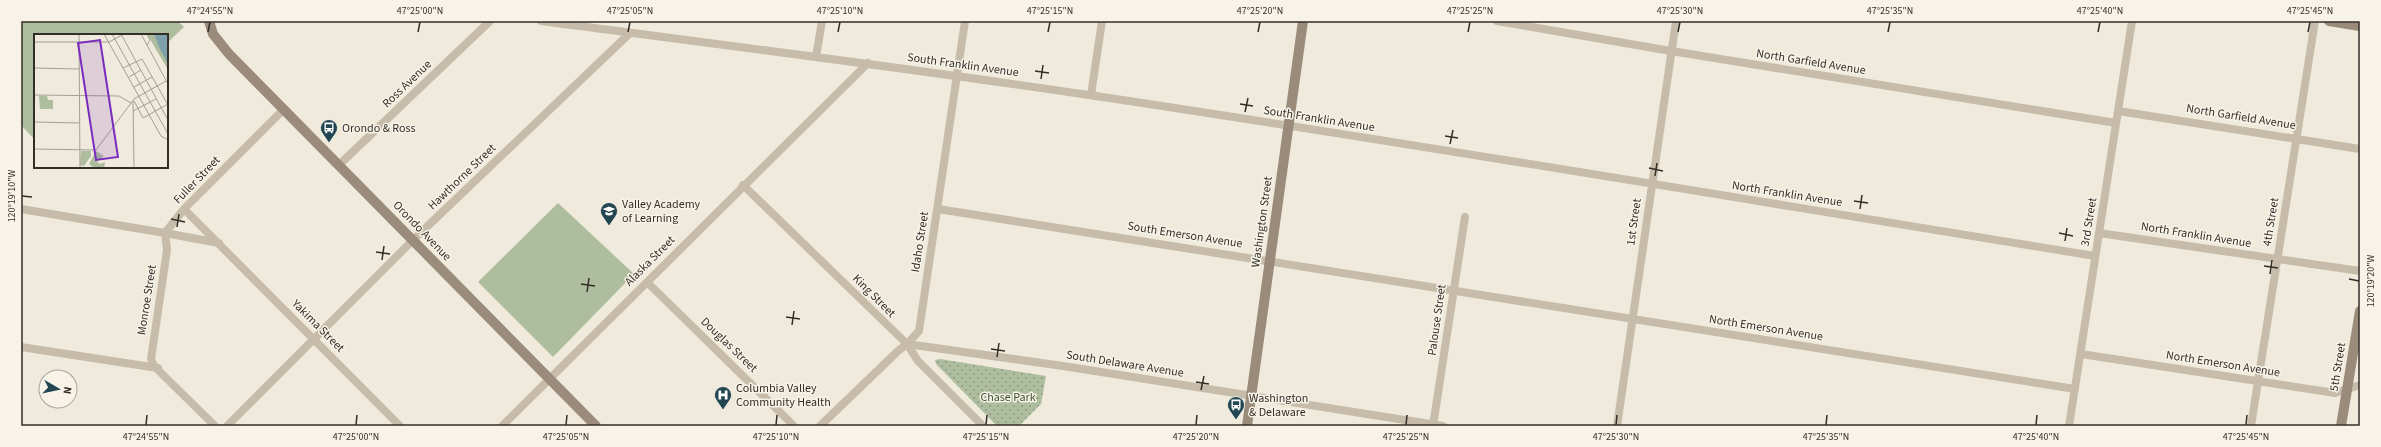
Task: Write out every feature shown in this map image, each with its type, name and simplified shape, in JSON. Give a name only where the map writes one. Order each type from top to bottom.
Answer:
[{"type":"main road","name":"Orondo Avenue","points":[[209,21],[213,34],[229,54],[283,110],[340,164],[412,241],[550,378],[596,426]]},
{"type":"main road","name":"Washington Street","points":[[1247,426],[1303,21]]},
{"type":"main road","points":[[2329,21],[2360,26]]},
{"type":"main road","name":"5th Street","points":[[2341,426],[2360,311]]},
{"type":"street","name":"Ross Avenue","points":[[340,164],[490,21]]},
{"type":"street","name":"South Franklin Avenue","points":[[541,21],[868,63],[1091,95],[1475,155]]},
{"type":"street","points":[[816,56],[822,21]]},
{"type":"street","name":"Idaho Street","points":[[820,426],[898,351],[908,344],[919,331],[965,21]]},
{"type":"street","points":[[1091,95],[1102,21]]},
{"type":"street","name":"North Garfield Avenue","points":[[1500,21],[1671,51],[2116,123]]},
{"type":"street","name":"1st Street","points":[[1617,426],[1676,21]]},
{"type":"street","name":"3rd Street","points":[[2069,426],[2132,21]]},
{"type":"street","name":"4th Street","points":[[2251,426],[2315,21]]},
{"type":"street","name":"Hawthorne Street","points":[[227,426],[412,241],[630,33]]},
{"type":"street","name":"Alaska Street","points":[[502,426],[743,185],[868,63]]},
{"type":"street","name":"Fuller Street","points":[[165,233],[184,209],[283,110]]},
{"type":"street","name":"North Garfield Avenue","points":[[2118,111],[2360,149]]},
{"type":"street","name":"North Franklin Avenue","points":[[1475,155],[2095,256]]},
{"type":"street","name":"King Street","points":[[743,185],[908,344],[918,361],[983,426]]},
{"type":"street","points":[[21,209],[219,243]]},
{"type":"street","name":"Yakima Street","points":[[184,209],[400,426]]},
{"type":"street","name":"South Emerson Avenue","points":[[938,209],[1453,290]]},
{"type":"street","name":"Palouse Street","points":[[1433,425],[1465,217]]},
{"type":"street","name":"Monroe Street","points":[[165,233],[168,238],[167,250],[151,354],[152,363],[215,426]]},
{"type":"street","name":"North Franklin Avenue","points":[[2099,233],[2360,271]]},
{"type":"street","name":"Douglas Street","points":[[647,282],[794,426]]},
{"type":"street","name":"North Emerson Avenue","points":[[1453,290],[2075,389]]},
{"type":"street","name":"South Delaware Avenue","points":[[908,344],[1063,366],[1444,426]]},
{"type":"street","points":[[21,347],[158,368]]},
{"type":"street","name":"North Emerson Avenue","points":[[2081,354],[2335,394],[2360,385]]},
{"type":"green space","points":[[21,21],[178,21],[184,27],[168,42],[168,34],[34,34],[34,139],[21,125]]},
{"type":"green space","points":[[558,203],[634,274],[553,357],[478,282]]},
{"type":"green space","name":"Chase Park","points":[[940,359],[1046,376],[1041,404],[1019,426],[997,426],[936,364],[935,360]]},
{"type":"place","name":"Orondo & Ross","points":[[329,143]]},
{"type":"place","name":"Valley Academy of Learning","points":[[609,226]]},
{"type":"place","name":"Columbia Valley Community Health","points":[[723,410]]},
{"type":"place","name":"Washington & Delaware","points":[[1236,420]]}]
